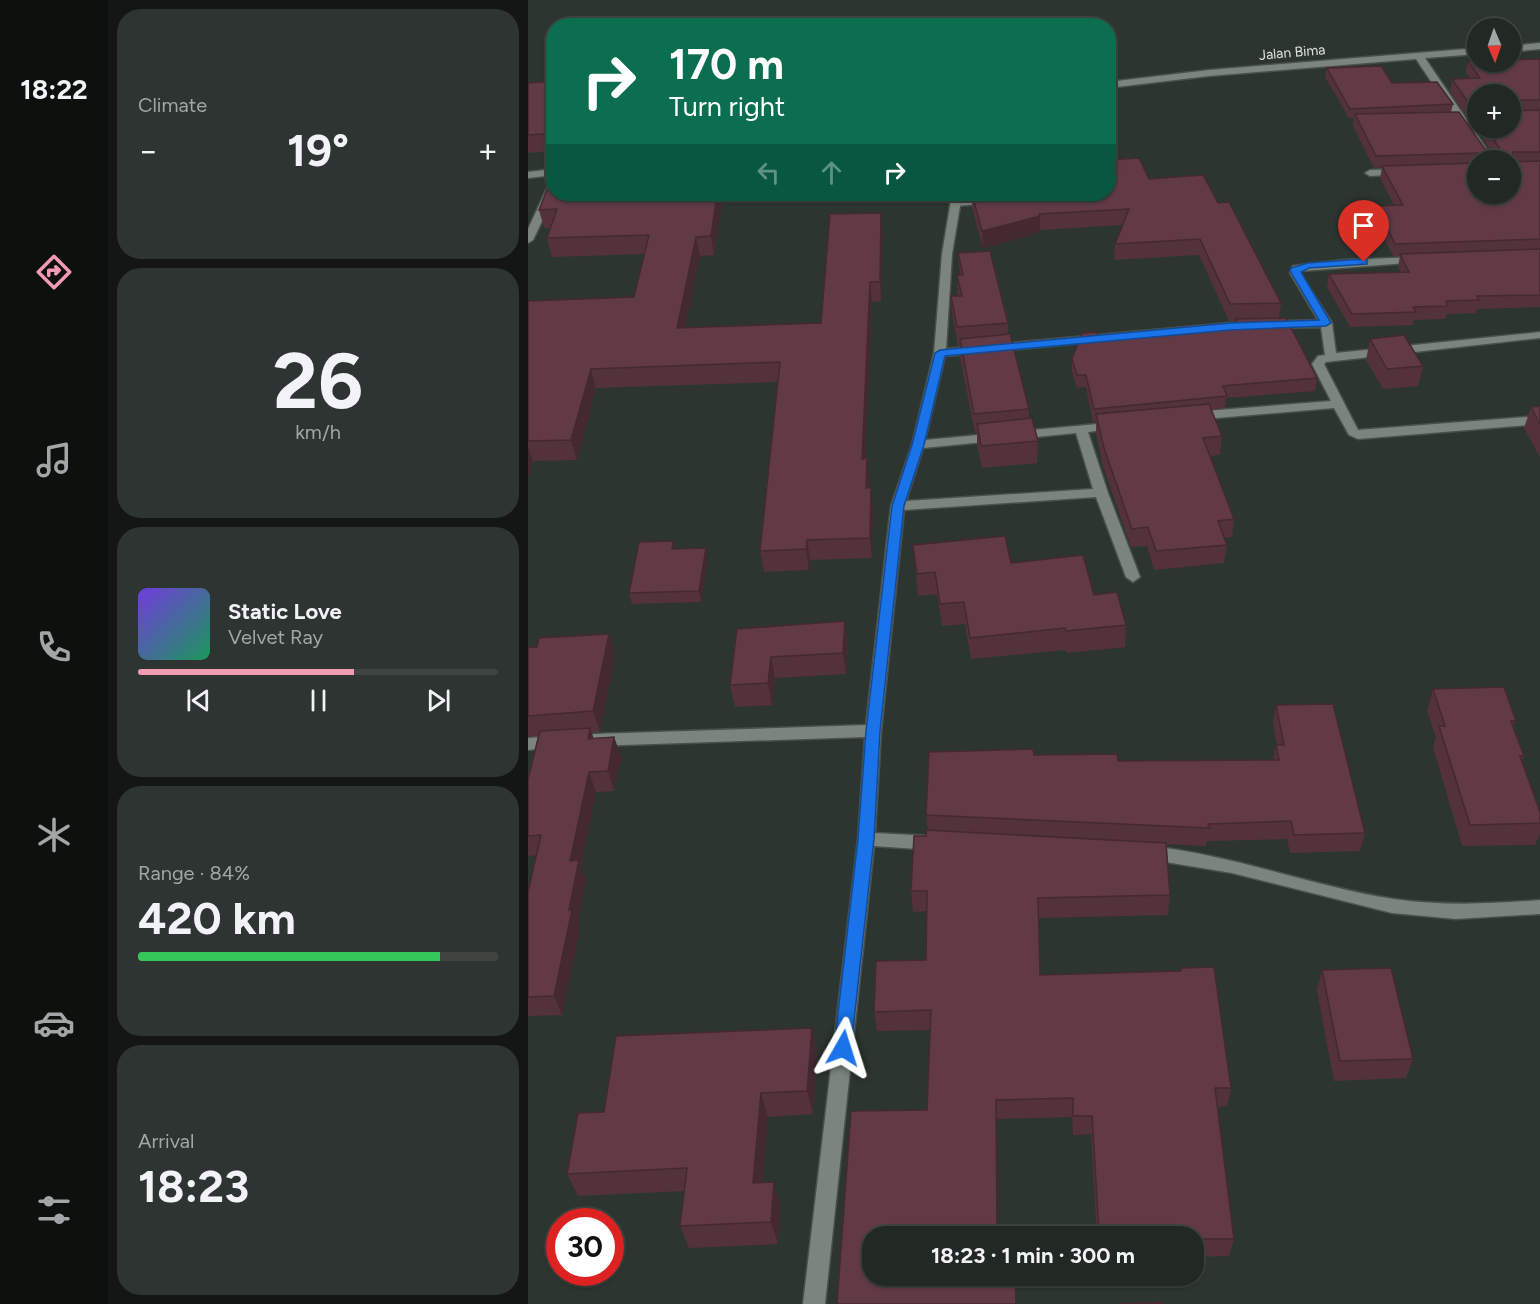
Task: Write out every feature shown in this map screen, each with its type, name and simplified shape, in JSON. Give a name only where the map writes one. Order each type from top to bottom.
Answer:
[{"type":"street","points":[[1521,48],[1540,46]]},
{"type":"street","name":"Jalan Bima","points":[[1116,84],[1209,72],[1467,52]]},
{"type":"street","points":[[1419,56],[1482,150]]},
{"type":"street","points":[[1451,119],[1467,119]]},
{"type":"street","points":[[528,175],[546,172]]},
{"type":"street","points":[[1370,173],[1406,172]]},
{"type":"street","points":[[528,240],[546,201]]},
{"type":"street","points":[[814,1304],[866,839],[873,731],[898,506],[918,445],[940,353],[947,254],[956,201]]},
{"type":"street","points":[[1331,357],[1326,323],[1295,273],[1297,268],[1425,260]]},
{"type":"street","points":[[940,353],[1230,326],[1326,323]]},
{"type":"street","points":[[1540,335],[1331,357],[1322,359],[1318,364],[1353,432],[1358,435],[1540,420]]},
{"type":"street","points":[[1175,418],[1339,404]]},
{"type":"street","points":[[918,445],[1128,423]]},
{"type":"street","points":[[1080,429],[1101,493],[1134,577]]},
{"type":"street","points":[[898,506],[1101,493]]},
{"type":"street","points":[[528,744],[634,738],[873,731]]},
{"type":"street","points":[[866,839],[946,843]]},
{"type":"street","points":[[1128,852],[1184,855],[1270,874],[1371,902],[1439,912],[1540,908]]},
{"type":"building","points":[[1540,59],[1540,100],[1521,100],[1521,84],[1467,84],[1467,101],[1452,79],[1480,78],[1476,72],[1521,72],[1521,60]]},
{"type":"building","points":[[1381,66],[1392,83],[1437,82],[1453,104],[1350,109],[1327,68]]},
{"type":"building","points":[[546,82],[546,134],[528,135],[528,83]]},
{"type":"building","points":[[1540,110],[1540,152],[1498,150],[1499,147],[1493,138],[1521,138],[1521,111]]},
{"type":"building","points":[[1459,112],[1467,123],[1467,138],[1477,138],[1485,149],[1498,150],[1467,150],[1467,153],[1376,156],[1355,114]]},
{"type":"building","points":[[1139,158],[1149,179],[1203,175],[1218,203],[1229,202],[1281,303],[1230,304],[1200,239],[1115,244],[1129,209],[1039,214],[1040,216],[982,231],[974,201],[1116,201],[1116,159]]},
{"type":"building","points":[[1540,161],[1540,239],[1395,244],[1377,206],[1403,205],[1382,166],[1467,163],[1467,204],[1521,204],[1521,162]]},
{"type":"building","points":[[546,192],[546,201],[716,201],[711,236],[696,237],[677,328],[821,323],[830,214],[881,213],[880,282],[870,282],[862,459],[867,458],[866,488],[871,487],[870,538],[807,540],[806,549],[760,551],[780,362],[591,369],[571,440],[528,441],[528,301],[634,297],[649,235],[547,238],[557,209],[539,210]]},
{"type":"building","points":[[1540,249],[1540,295],[1477,296],[1479,300],[1446,301],[1448,306],[1413,307],[1416,312],[1352,314],[1329,274],[1409,272],[1400,254]]},
{"type":"building","points":[[990,251],[1008,323],[957,327],[951,296],[962,296],[957,275],[963,275],[958,253]]},
{"type":"building","points":[[1286,318],[1317,378],[1223,386],[1227,396],[1094,409],[1086,375],[1077,375],[1072,359],[1082,333],[1097,332],[1100,340],[1238,326],[1235,319]]},
{"type":"building","points":[[1010,334],[1029,409],[974,414],[960,339]]},
{"type":"building","points":[[1404,335],[1423,366],[1387,369],[1370,339]]},
{"type":"building","points":[[1209,404],[1222,436],[1203,438],[1234,519],[1218,521],[1227,545],[1156,551],[1148,527],[1132,529],[1104,448],[1096,414]]},
{"type":"building","points":[[1540,406],[1540,424],[1531,407]]},
{"type":"building","points":[[1032,418],[1038,441],[981,446],[977,424]]},
{"type":"building","points":[[1005,536],[1011,563],[1083,555],[1094,595],[1117,592],[1126,625],[1066,631],[1065,628],[970,638],[964,602],[940,604],[935,572],[917,574],[913,545]]},
{"type":"building","points":[[673,541],[672,549],[706,548],[699,591],[629,593],[639,542]]},
{"type":"building","points":[[845,621],[843,653],[771,657],[768,683],[730,685],[737,629]]},
{"type":"building","points":[[609,634],[593,711],[528,716],[528,647],[537,647],[539,638]]},
{"type":"building","points":[[1504,687],[1516,721],[1511,721],[1524,756],[1520,756],[1540,812],[1540,823],[1470,825],[1439,726],[1445,726],[1433,689]]},
{"type":"building","points":[[1333,704],[1365,833],[1294,835],[1291,821],[1208,824],[1209,828],[926,815],[929,752],[1033,749],[1034,755],[1117,754],[1118,761],[1279,760],[1276,745],[1284,745],[1276,705]]},
{"type":"building","points":[[590,728],[588,739],[614,737],[608,771],[589,772],[570,861],[579,860],[569,910],[572,910],[554,996],[528,997],[528,892],[541,835],[528,836],[528,779],[540,731]]},
{"type":"building","points":[[926,830],[1166,843],[1170,895],[1038,898],[1040,975],[1181,971],[1181,968],[1214,967],[1231,1088],[1215,1088],[1234,1239],[1204,1239],[1204,1226],[1099,1226],[1092,1116],[1073,1116],[1073,1098],[996,1100],[997,1226],[862,1226],[862,1286],[1015,1286],[1016,1304],[837,1304],[851,1111],[927,1110],[931,1010],[874,1012],[876,961],[926,960],[927,891],[911,891],[914,836],[926,836]]},
{"type":"building","points":[[1391,968],[1413,1059],[1340,1061],[1322,970]]},
{"type":"building","points":[[812,1028],[807,1091],[761,1093],[753,1183],[774,1182],[771,1222],[680,1226],[687,1168],[567,1174],[578,1113],[604,1112],[616,1036]]},
{"type":"building","points":[[1162,1302],[1162,1304],[1119,1304]]},
{"type":"route","points":[[843,1048],[866,839],[873,731],[898,506],[918,445],[940,353],[1230,326],[1326,323],[1295,271],[1302,266],[1364,262]]}]
